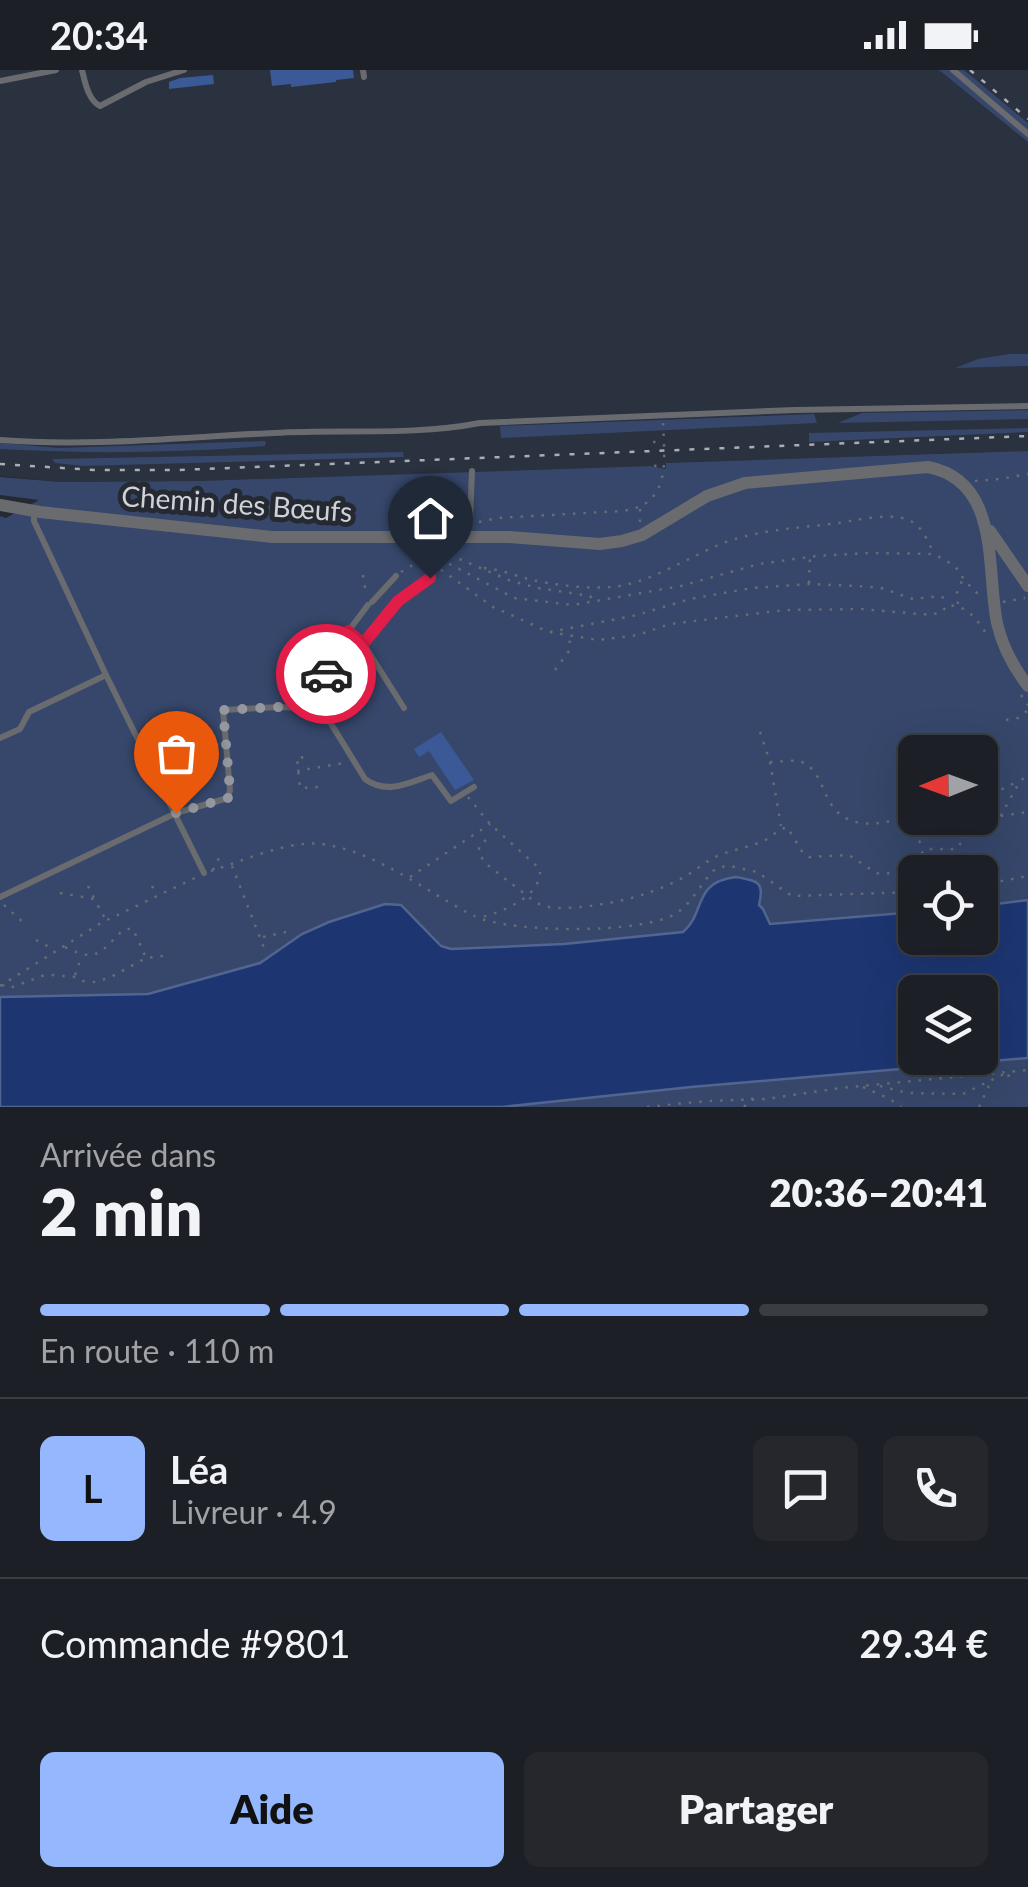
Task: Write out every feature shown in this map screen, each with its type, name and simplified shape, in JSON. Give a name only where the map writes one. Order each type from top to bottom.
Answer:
[{"type":"street","name":"Chemin des Bœufs","points":[[0,505],[272,537],[522,538],[600,544],[642,535],[707,496],[745,483],[916,466],[941,469],[961,482]]},
{"type":"street","points":[[961,482],[1028,586]]},
{"type":"street","points":[[985,523],[998,624],[1025,687]]},
{"type":"lane","points":[[0,80],[56,70]]},
{"type":"lane","points":[[82,70],[90,96],[100,106],[146,82],[184,70]]},
{"type":"lane","points":[[953,70],[1028,134]]},
{"type":"lane","points":[[0,440],[74,444],[279,432],[386,432],[480,422],[723,412],[1028,406]]},
{"type":"lane","points":[[460,538],[470,519],[472,471]]},
{"type":"lane","points":[[34,511],[34,521],[106,675],[170,807],[208,872]]},
{"type":"lane","points":[[396,576],[348,631],[329,662],[322,709],[372,785],[387,789],[432,775],[451,801],[474,787]]},
{"type":"lane","points":[[363,644],[398,601],[430,578]]},
{"type":"lane","points":[[348,631],[363,644],[404,708]]},
{"type":"lane","points":[[0,738],[20,728],[29,712],[106,675]]},
{"type":"lane","points":[[0,898],[176,813],[228,798],[223,710],[322,709]]},
{"type":"path","points":[[460,538],[473,525],[488,518],[640,507],[661,484],[663,428]]},
{"type":"path","points":[[653,442],[664,442]]},
{"type":"path","points":[[654,466],[664,465]]},
{"type":"path","points":[[961,482],[1028,474]]},
{"type":"path","points":[[640,507],[642,535]]},
{"type":"path","points":[[484,568],[544,582],[609,587],[636,582],[751,534],[886,517],[914,522],[934,554]]},
{"type":"path","points":[[423,559],[444,562],[514,598],[573,606],[682,586],[760,564],[870,552],[934,554],[955,566],[978,595],[995,603],[1028,597]]},
{"type":"path","points":[[396,576],[423,559],[450,555],[511,581],[590,596],[596,602]]},
{"type":"path","points":[[809,584],[810,557]]},
{"type":"path","points":[[423,559],[493,608],[549,632],[598,640],[638,636],[670,624],[786,610],[860,608],[932,616],[947,604],[940,596],[914,599],[881,588],[809,584],[752,588],[637,616],[549,632]]},
{"type":"path","points":[[363,575],[370,604]]},
{"type":"path","points":[[959,605],[957,593],[963,577]]},
{"type":"path","points":[[947,604],[959,605],[972,613],[990,640]]},
{"type":"path","points":[[555,670],[569,651],[570,637]]},
{"type":"path","points":[[1006,720],[1018,718],[1028,708],[1025,687]]},
{"type":"path","points":[[760,732],[770,762],[781,828]]},
{"type":"path","points":[[302,756],[298,758],[300,788],[320,788]]},
{"type":"path","points":[[298,771],[353,759]]},
{"type":"path","points":[[770,762],[799,761],[811,768],[834,810],[848,820],[877,824],[901,820],[924,849]]},
{"type":"path","points":[[998,788],[1028,775]]},
{"type":"path","points":[[1000,816],[1020,781]]},
{"type":"path","points":[[467,796],[490,824],[540,869],[539,883],[528,895],[477,918]]},
{"type":"path","points":[[924,849],[956,849],[976,824],[1028,812]]},
{"type":"path","points":[[409,878],[490,824]]},
{"type":"path","points":[[486,840],[479,846],[478,854],[485,862],[542,906],[558,908],[639,897],[688,875],[710,859],[762,842],[781,828],[787,828],[808,857],[849,855],[884,874],[905,870],[924,849]]},
{"type":"path","points":[[1,986],[106,920],[156,895],[208,872],[295,845],[320,844],[348,851],[493,923],[586,930],[653,922],[679,912],[712,871],[730,866],[756,872],[792,896],[898,893]]},
{"type":"path","points":[[208,872],[219,858],[222,868]]},
{"type":"path","points":[[232,864],[264,948]]},
{"type":"path","points":[[998,882],[1028,876]]},
{"type":"path","points":[[88,886],[106,920]]},
{"type":"path","points":[[152,886],[156,895]]},
{"type":"path","points":[[60,894],[94,900]]},
{"type":"path","points":[[0,898],[26,925]]},
{"type":"path","points":[[63,946],[82,955],[98,954],[124,930],[133,929],[146,958]]},
{"type":"path","points":[[262,938],[292,930]]},
{"type":"path","points":[[36,940],[52,954]]},
{"type":"path","points":[[75,977],[82,955]]},
{"type":"path","points":[[1,986],[10,988],[42,976],[94,982],[146,958],[172,955]]},
{"type":"path","points":[[647,1107],[766,1099],[1028,1070]]},
{"type":"path","points":[[878,1086],[908,1094],[963,1094],[1008,1072]]},
{"type":"path","points":[[1008,1072],[1010,1084]]},
{"type":"path","points":[[980,1107],[992,1080]]},
{"type":"path","points":[[862,1086],[900,1107]]},
{"type":"path","points":[[744,1107],[754,1098]]},
{"type":"shaded area","points":[[0,70],[1028,70],[1028,451],[667,463],[666,469],[650,466],[199,481],[61,482],[0,476]]},
{"type":"shaded area","points":[[939,70],[964,70],[1028,123],[1028,142]]},
{"type":"shaded area","points":[[1028,354],[1028,366],[955,368],[978,359]]},
{"type":"shaded area","points":[[1028,410],[1028,419],[838,423],[862,413]]},
{"type":"shaded area","points":[[814,414],[817,423],[501,438],[500,426]]},
{"type":"shaded area","points":[[1028,428],[1028,432],[809,442],[809,433]]},
{"type":"shaded area","points":[[266,441],[265,446],[165,451],[0,449],[0,443],[59,448]]},
{"type":"shaded area","points":[[1028,451],[1028,1107],[0,1107],[0,516],[6,518],[39,500],[0,495],[0,477],[61,482],[199,481],[650,466],[666,469],[666,463]]},
{"type":"shaded area","points":[[403,452],[404,457],[83,466],[55,463],[52,459]]},
{"type":"water","points":[[736,877],[758,884],[759,905],[770,924],[898,913],[898,955],[998,955],[998,904],[1028,900],[1028,1058],[998,1061],[998,975],[898,975],[898,1069],[502,1107],[0,1107],[0,997],[148,994],[260,963],[302,934],[385,904],[401,905],[441,946],[451,949],[564,944],[683,932],[712,885]]},
{"type":"building","points":[[270,70],[353,70],[354,78],[272,86]]},
{"type":"building","points":[[213,75],[214,84],[169,89],[169,82],[180,78]]},
{"type":"building","points":[[362,680],[369,691],[356,700],[349,689]]},
{"type":"building","points":[[441,732],[474,780],[455,790],[429,751],[419,757],[414,749]]},
{"type":"railway","points":[[970,70],[1028,119]]},
{"type":"railway","points":[[0,464],[178,470],[1028,436]]},
{"type":"way so far","points":[[176,813],[228,798],[223,710],[322,709],[326,674]]},
{"type":"route","points":[[326,674],[348,631],[363,644],[398,601],[430,578]]}]
